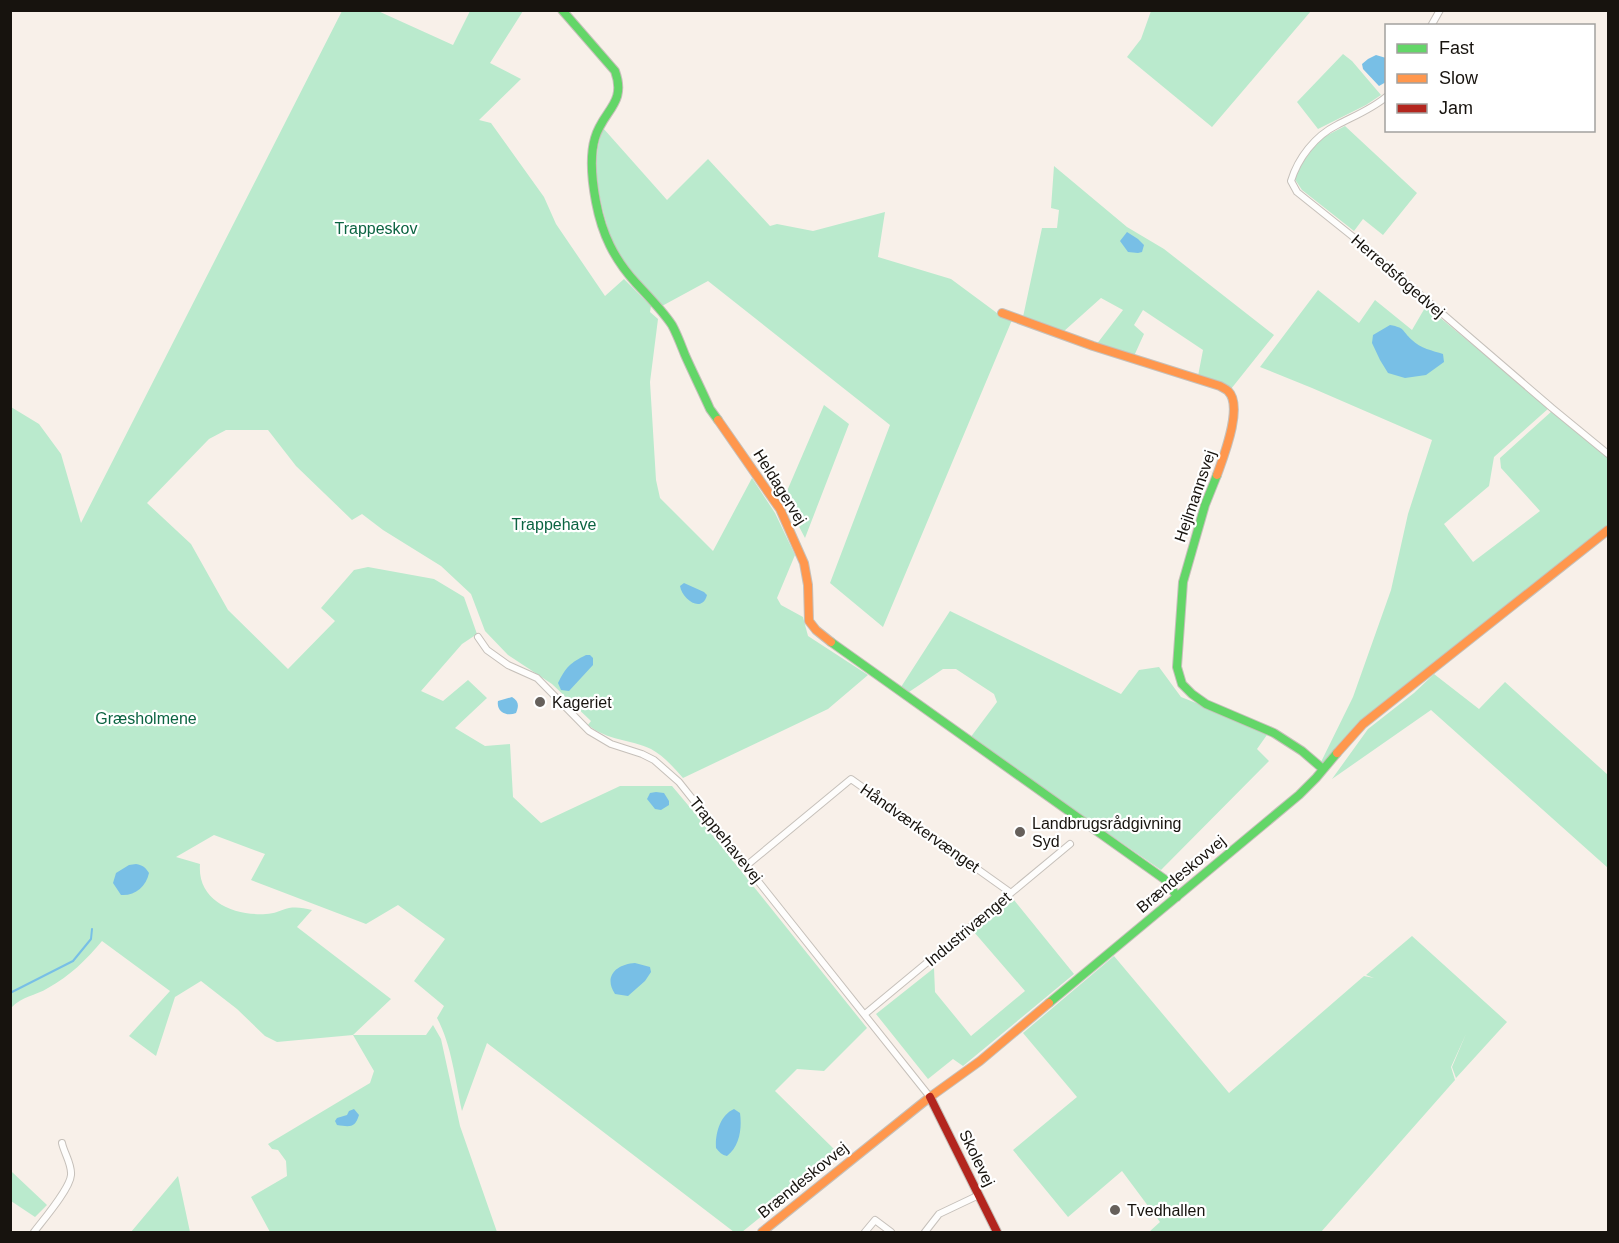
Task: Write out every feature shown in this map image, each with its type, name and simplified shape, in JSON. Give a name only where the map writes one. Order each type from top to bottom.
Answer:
[{"type":"street","name":"Heldagervej","points":[[562,10],[619,78],[618,98],[598,129],[593,144],[593,182],[603,234],[617,260],[672,326],[710,409],[780,510],[804,564],[808,585],[809,621],[833,644],[1167,881],[1177,897]]},
{"type":"street","points":[[1432,24],[1440,10]]},
{"type":"street","name":"Herredsfogedvej","points":[[1385,98],[1368,110],[1334,126],[1316,139],[1296,165],[1291,181],[1297,192],[1608,454]]},
{"type":"street","name":"Hejlmannsvej","points":[[1002,313],[1093,346],[1220,386],[1230,392],[1235,405],[1228,446],[1205,505],[1183,582],[1177,667],[1182,684],[1206,704],[1274,734],[1302,751],[1323,769]]},
{"type":"street","name":"Brændeskovvej","points":[[762,1233],[930,1096],[980,1061],[1312,784],[1348,738],[1363,724],[1608,530]]},
{"type":"street","name":"Trappehavevej","points":[[478,637],[487,650],[508,665],[537,678],[589,731],[611,744],[654,760],[679,782],[930,1096]]},
{"type":"street","name":"Håndværkervænget","points":[[746,866],[851,779],[1011,893]]},
{"type":"street","name":"Industrivænget","points":[[865,1014],[1070,844]]},
{"type":"street","name":"Skolevej","points":[[930,1096],[997,1233]]},
{"type":"street","points":[[34,1233],[67,1189],[71,1176],[62,1143]]},
{"type":"street","points":[[925,1233],[939,1214],[978,1195]]},
{"type":"street","points":[[865,1233],[874,1220],[891,1233]]},
{"type":"green space","points":[[1151,10],[1311,11],[1212,127],[1127,57],[1141,39]]},
{"type":"green space","points":[[342,11],[378,11],[453,45],[470,11],[523,11],[490,63],[521,79],[479,120],[491,123],[544,197],[556,224],[605,296],[624,279],[651,306],[650,312],[658,319],[650,382],[656,480],[660,498],[713,551],[752,478],[775,513],[795,555],[777,598],[781,605],[803,617],[808,636],[868,675],[828,709],[683,778],[651,749],[603,734],[588,725],[591,721],[552,684],[508,655],[485,631],[471,594],[441,566],[383,530],[362,514],[352,520],[296,466],[268,430],[226,430],[209,439],[147,503],[191,544],[228,610],[288,669],[335,621],[321,608],[354,570],[368,567],[434,579],[464,597],[477,634],[462,644],[421,691],[443,701],[468,680],[487,698],[455,728],[485,746],[510,744],[513,797],[541,823],[620,786],[672,786],[693,811],[867,1028],[824,1071],[797,1069],[775,1091],[839,1154],[742,1232],[734,1232],[487,1043],[462,1111],[450,1052],[437,1018],[444,1006],[414,981],[445,939],[398,905],[366,924],[251,880],[265,854],[214,835],[176,857],[200,864],[201,877],[211,897],[230,909],[254,914],[275,913],[289,908],[312,910],[297,927],[391,999],[353,1035],[277,1042],[265,1036],[237,1009],[201,981],[175,997],[156,1056],[129,1036],[170,991],[102,941],[71,973],[11,1008],[11,407],[39,424],[61,454],[81,523]]},
{"type":"green space","points":[[1343,54],[1352,61],[1381,95],[1318,129],[1297,102]]},
{"type":"green space","points":[[1345,126],[1417,193],[1383,235],[1363,219],[1354,231],[1302,190],[1294,178],[1320,139]]},
{"type":"green space","points":[[603,128],[667,200],[708,159],[770,226],[777,224],[813,231],[885,212],[878,257],[951,279],[1001,316],[1012,320],[883,627],[830,583],[890,425],[708,281],[662,306],[620,257],[611,238],[602,207],[597,173],[598,150]]},
{"type":"green space","points":[[1054,166],[1127,227],[1164,249],[1274,335],[1231,389],[1198,376],[1203,350],[1143,310],[1134,325],[1144,334],[1134,356],[1096,345],[1123,310],[1101,298],[1063,332],[1023,317],[1042,228],[1057,228],[1059,210],[1051,208]]},
{"type":"green space","points":[[1318,290],[1359,323],[1375,300],[1412,330],[1426,306],[1549,408],[1494,457],[1489,486],[1444,524],[1473,562],[1540,511],[1501,468],[1500,458],[1552,411],[1608,458],[1608,527],[1378,709],[1324,764],[1321,762],[1353,697],[1391,590],[1408,514],[1432,440],[1260,367]]},
{"type":"green space","points":[[824,405],[849,424],[805,538],[784,498]]},
{"type":"green space","points":[[950,611],[1121,694],[1139,670],[1159,667],[1181,697],[1269,732],[1257,749],[1269,761],[1161,870],[970,738],[997,702],[994,694],[956,669],[943,669],[909,692],[901,687]]},
{"type":"green space","points":[[1434,674],[1479,709],[1505,682],[1608,775],[1608,868],[1431,710],[1332,779],[1368,729]]},
{"type":"green space","points":[[1014,900],[1074,974],[963,1066],[953,1059],[928,1079],[876,1014],[934,968],[935,992],[971,1036],[1025,991],[974,932]]},
{"type":"green space","points":[[1412,936],[1507,1022],[1456,1078],[1452,1067],[1466,1034],[1451,1067],[1455,1080],[1321,1232],[1149,1232],[1160,1222],[1122,1171],[1068,1217],[1013,1150],[1077,1097],[1023,1033],[1114,956],[1229,1093],[1364,976],[1374,978],[1366,975]]},
{"type":"green space","points":[[433,1025],[441,1039],[460,1126],[497,1232],[270,1232],[251,1197],[287,1176],[286,1161],[278,1150],[272,1149],[268,1144],[370,1083],[374,1071],[353,1035],[426,1035]]},
{"type":"green space","points":[[12,1172],[47,1205],[35,1217],[11,1201]]},
{"type":"green space","points":[[178,1176],[190,1232],[131,1232]]},
{"type":"water","points":[[1376,55],[1385,58],[1385,83],[1379,86],[1363,69],[1362,64]]},
{"type":"water","points":[[1127,232],[1144,245],[1142,252],[1128,252],[1120,241]]},
{"type":"water","points":[[1390,325],[1401,328],[1419,345],[1443,354],[1444,362],[1426,375],[1405,378],[1388,373],[1372,343],[1373,335]]},
{"type":"water","points":[[684,583],[704,592],[707,595],[704,601],[697,604],[688,600],[680,586]]},
{"type":"water","points":[[586,655],[593,658],[593,665],[569,691],[561,690],[558,683],[566,669]]},
{"type":"water","points":[[512,697],[518,704],[516,713],[509,714],[500,711],[498,701]]},
{"type":"water","points":[[650,793],[664,793],[669,801],[669,805],[661,810],[655,809],[647,799]]},
{"type":"water","points":[[136,864],[147,870],[148,878],[135,892],[121,895],[113,883],[116,873],[129,865]]},
{"type":"water","points":[[635,963],[650,967],[651,972],[645,981],[628,996],[615,994],[611,982],[614,972],[623,966]]},
{"type":"water","points":[[354,1109],[359,1115],[354,1124],[337,1125],[335,1121],[337,1118],[347,1115]]},
{"type":"water","points":[[734,1109],[740,1113],[741,1125],[735,1147],[727,1156],[716,1148],[716,1137],[722,1120]]},
{"type":"waterway","points":[[10,993],[73,961],[91,939],[92,929]]},
{"type":"traffic: fast","points":[[562,10],[615,71],[618,82],[616,99],[599,128],[592,153],[595,194],[605,235],[621,265],[672,325],[710,409],[718,420]]},
{"type":"traffic: fast","points":[[1217,475],[1205,505],[1183,582],[1177,667],[1182,684],[1206,704],[1274,733],[1302,751],[1323,769]]},
{"type":"traffic: fast","points":[[831,642],[1167,881],[1177,897]]},
{"type":"traffic: fast","points":[[1049,1003],[1299,795],[1337,753]]},
{"type":"traffic: slow","points":[[1002,313],[1227,390],[1232,398],[1233,420],[1217,475]]},
{"type":"traffic: slow","points":[[718,420],[780,509],[804,563],[808,585],[809,621],[831,642]]},
{"type":"traffic: slow","points":[[1337,753],[1363,724],[1608,530]]},
{"type":"traffic: slow","points":[[762,1232],[930,1097],[980,1061],[1049,1003]]},
{"type":"traffic: jam","points":[[930,1097],[997,1232]]},
{"type":"place","name":"Kageriet","points":[[540,702]]},
{"type":"place","name":"Landbrugsrådgivning Syd","points":[[1020,832]]},
{"type":"place","name":"Tvedhallen","points":[[1115,1210]]},
{"type":"park label","name":"Trappeskov","points":[[376,228]]},
{"type":"park label","name":"Trappehave","points":[[554,524]]},
{"type":"park label","name":"Græsholmene","points":[[146,718]]}]
